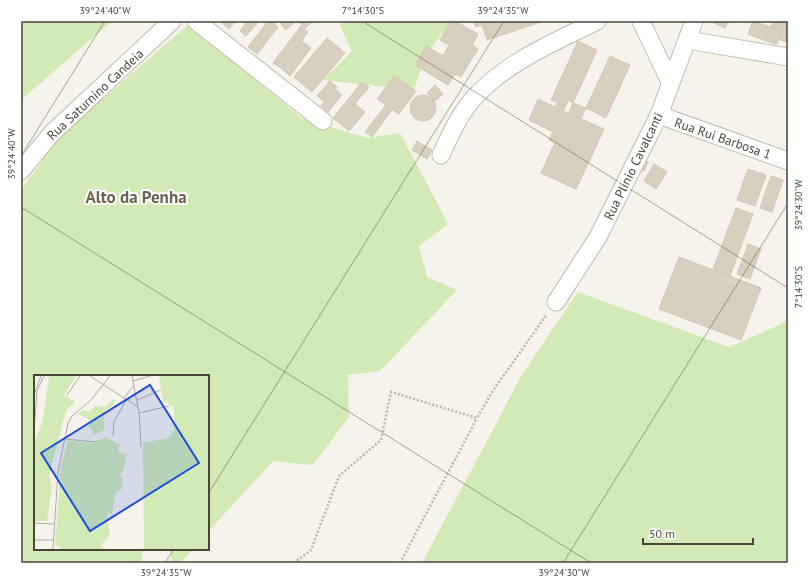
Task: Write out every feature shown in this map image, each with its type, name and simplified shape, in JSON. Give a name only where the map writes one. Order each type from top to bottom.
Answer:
[{"type":"street","name":"Rua Saturnino Candeia","points":[[21,171],[57,128],[172,21]]},
{"type":"street","points":[[196,21],[323,121]]},
{"type":"street","points":[[441,155],[456,123],[473,99],[493,80],[521,59],[597,21]]},
{"type":"street","points":[[641,21],[670,82]]},
{"type":"street","name":"Rua Plinio Cavalcanti","points":[[556,302],[598,237],[659,115],[670,82],[694,21]]},
{"type":"street","points":[[687,40],[788,58]]},
{"type":"street","name":"Rua Rui Barbosa 1","points":[[659,115],[788,161]]},
{"type":"path","points":[[400,563],[492,392],[556,302]]},
{"type":"path","points":[[294,563],[311,550],[339,476],[381,440],[391,392],[477,418]]},
{"type":"green space","points":[[21,21],[112,21],[21,100]]},
{"type":"green space","points":[[345,21],[452,21],[425,56],[414,90],[323,80],[352,51],[339,24]]},
{"type":"green space","points":[[189,24],[301,118],[367,138],[400,133],[448,224],[419,246],[427,277],[457,290],[380,371],[348,375],[349,417],[313,465],[273,461],[209,531],[209,375],[34,375],[34,550],[146,550],[143,551],[141,563],[21,563],[21,190],[62,134]]},
{"type":"green space","points":[[578,292],[729,347],[784,323],[788,316],[788,563],[422,563],[523,373]]},
{"type":"green space","points":[[169,550],[192,550],[180,563],[173,563]]},
{"type":"building","points":[[220,21],[236,21],[229,29]]},
{"type":"building","points":[[248,21],[259,21],[246,36],[240,31]]},
{"type":"building","points":[[268,21],[271,21],[278,27],[257,54],[248,47]]},
{"type":"building","points":[[284,21],[296,21],[286,30],[281,24]]},
{"type":"building","points":[[298,21],[313,21],[305,28]]},
{"type":"building","points":[[451,21],[455,21],[478,34],[472,45],[478,49],[461,77],[455,74],[448,85],[415,65],[426,46],[443,56],[449,45],[440,40]]},
{"type":"building","points":[[473,21],[544,21],[487,40],[482,25],[476,27]]},
{"type":"building","points":[[710,21],[723,21],[727,23],[725,28]]},
{"type":"building","points":[[753,21],[771,27],[766,41],[748,34]]},
{"type":"building","points":[[773,21],[785,21],[781,31],[771,27]]},
{"type":"building","points":[[785,21],[788,21],[788,43],[778,39]]},
{"type":"building","points":[[301,26],[308,32],[281,68],[273,63]]},
{"type":"building","points":[[771,27],[781,31],[777,44],[766,41]]},
{"type":"building","points":[[327,38],[345,53],[312,92],[294,77]]},
{"type":"building","points":[[302,41],[311,48],[290,76],[281,68]]},
{"type":"building","points":[[578,41],[597,50],[573,103],[568,100],[563,111],[604,129],[576,189],[541,173],[555,143],[549,140],[553,132],[529,120],[538,99],[555,107],[557,102],[551,100]]},
{"type":"building","points":[[610,56],[630,65],[606,118],[586,108]]},
{"type":"building","points":[[394,76],[416,91],[399,114],[377,99]]},
{"type":"building","points":[[330,81],[337,87],[325,102],[317,96]]},
{"type":"building","points":[[362,82],[369,87],[339,123],[333,118]]},
{"type":"building","points":[[435,85],[443,94],[435,101],[427,93]]},
{"type":"building","points":[[335,89],[342,95],[328,112],[321,106]]},
{"type":"building","points":[[423,95],[432,99],[436,108],[432,117],[423,121],[414,117],[410,108],[414,99]]},
{"type":"building","points":[[573,103],[586,108],[581,119],[569,113]]},
{"type":"building","points":[[355,104],[365,112],[349,131],[339,123]]},
{"type":"building","points":[[386,105],[392,110],[372,137],[365,132]]},
{"type":"building","points":[[417,141],[432,150],[427,159],[412,150]]},
{"type":"building","points":[[641,159],[648,162],[644,171],[637,168]]},
{"type":"building","points":[[654,164],[667,172],[656,189],[644,181]]},
{"type":"building","points":[[748,169],[766,175],[755,206],[737,200]]},
{"type":"building","points":[[771,176],[783,180],[772,212],[760,208]]},
{"type":"building","points":[[736,208],[753,214],[730,276],[713,269]]},
{"type":"building","points":[[748,244],[761,249],[750,279],[737,274]]},
{"type":"building","points":[[679,257],[761,288],[741,340],[659,309]]},
{"type":"district","name":"Alto da Penha","points":[[136,197]]}]
